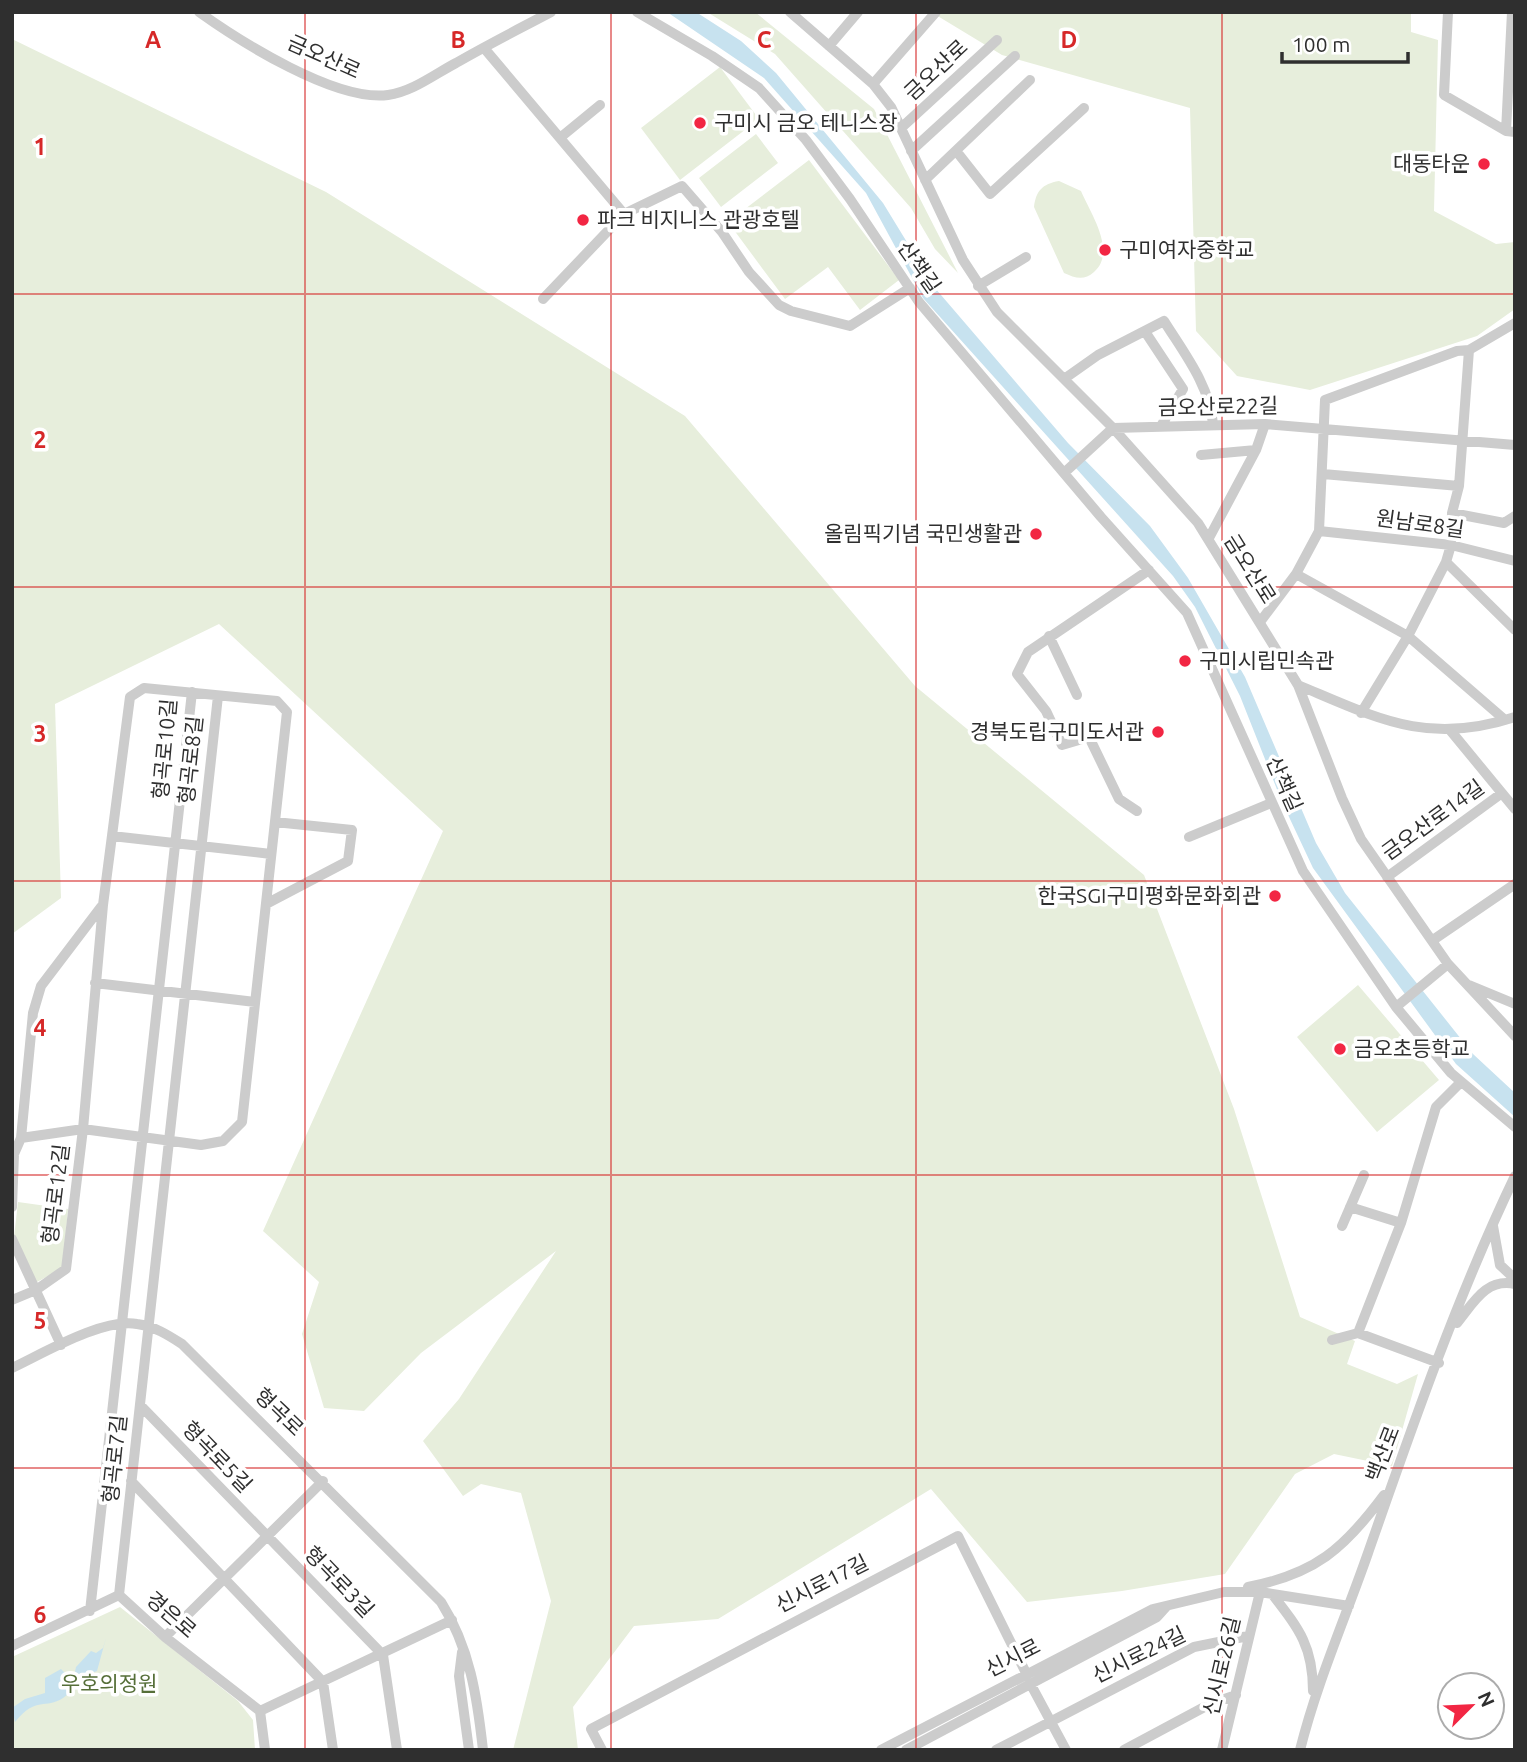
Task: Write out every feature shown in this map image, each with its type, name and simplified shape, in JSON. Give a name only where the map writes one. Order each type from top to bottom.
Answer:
[{"type":"street","name":"금오산로","points":[[199,12],[306,75],[355,94],[390,95],[430,78],[551,12]]},
{"type":"street","name":"산책길","points":[[637,12],[712,56],[759,88],[828,170],[910,288],[1064,473],[1187,613],[1228,697],[1271,803],[1303,871],[1396,1007],[1461,1082],[1515,1127]]},
{"type":"street","name":"금오산로","points":[[790,12],[873,84],[891,107],[978,286],[997,312],[1113,428],[1209,538],[1298,685],[1353,823],[1448,964],[1515,1036]]},
{"type":"street","points":[[829,46],[858,12]]},
{"type":"street","name":"금오산로","points":[[873,84],[936,12]]},
{"type":"street","points":[[1448,12],[1444,94],[1511,132],[1511,12]]},
{"type":"street","name":"금오산로","points":[[901,128],[997,40]]},
{"type":"street","points":[[484,48],[561,136],[624,214]]},
{"type":"street","name":"금오산로","points":[[911,151],[1015,56]]},
{"type":"street","points":[[925,180],[1030,80]]},
{"type":"street","points":[[561,136],[600,105]]},
{"type":"street","points":[[957,152],[990,194],[1084,108]]},
{"type":"street","points":[[543,299],[624,214],[682,186],[722,232],[749,272],[779,304],[791,311],[850,326],[910,288]]},
{"type":"street","points":[[978,286],[1026,257]]},
{"type":"street","points":[[1064,379],[1098,355],[1146,333],[1164,321],[1202,384],[1212,407],[1213,424]]},
{"type":"street","points":[[1260,621],[1296,574],[1319,531],[1325,400],[1458,351],[1469,350],[1515,323]]},
{"type":"street","points":[[1146,333],[1183,389],[1161,426]]},
{"type":"street","points":[[1362,713],[1408,636],[1446,562],[1451,545],[1452,513],[1459,486],[1469,350]]},
{"type":"street","points":[[1209,538],[1256,450],[1265,424]]},
{"type":"street","name":"금오산로22길","points":[[1113,428],[1265,424],[1515,445]]},
{"type":"street","points":[[1064,473],[1113,428]]},
{"type":"street","points":[[1201,455],[1256,450]]},
{"type":"street","points":[[1323,474],[1459,486]]},
{"type":"street","points":[[1452,513],[1504,523],[1515,516]]},
{"type":"street","name":"원남로8길","points":[[1319,531],[1451,545],[1515,561]]},
{"type":"street","points":[[1446,562],[1515,630]]},
{"type":"street","points":[[1137,811],[1119,799],[1089,737],[1062,744],[1046,711],[1017,674],[1028,652],[1149,570]]},
{"type":"street","points":[[1296,574],[1408,636],[1510,719]]},
{"type":"street","points":[[1049,636],[1077,695]]},
{"type":"street","points":[[1298,685],[1395,725],[1450,730],[1510,719]]},
{"type":"street","name":"형곡로10길","points":[[83,1129],[103,905],[130,697],[144,688],[192,692],[90,1611]]},
{"type":"street","points":[[192,692],[218,696]]},
{"type":"street","name":"형곡로8길","points":[[149,1326],[201,846],[218,696],[277,701],[287,712],[242,1122],[223,1141],[201,1145],[169,1142]]},
{"type":"street","points":[[1450,730],[1515,809]]},
{"type":"street","name":"금오산로14길","points":[[1387,877],[1502,793]]},
{"type":"street","points":[[1189,836],[1271,803]]},
{"type":"street","points":[[266,904],[348,861],[352,830],[275,822]]},
{"type":"street","points":[[113,836],[271,854]]},
{"type":"street","points":[[1433,940],[1515,884]]},
{"type":"street","name":"형곡로12길","points":[[12,1207],[13,1154],[21,1138],[33,1013],[41,986],[103,905]]},
{"type":"street","points":[[1396,1007],[1448,964]]},
{"type":"street","points":[[95,983],[255,1002]]},
{"type":"street","points":[[1465,983],[1515,1004]]},
{"type":"street","points":[[1357,1333],[1401,1223],[1436,1107],[1461,1082]]},
{"type":"street","points":[[21,1138],[83,1129],[169,1142]]},
{"type":"street","name":"형곡로12길","points":[[12,1300],[36,1290],[66,1269],[83,1129]]},
{"type":"street","points":[[1342,1226],[1364,1175]]},
{"type":"street","name":"백산로","points":[[1300,1750],[1313,1700],[1392,1485],[1449,1333],[1515,1176]]},
{"type":"street","points":[[1350,1208],[1401,1223]]},
{"type":"street","points":[[1493,1223],[1500,1265],[1515,1282]]},
{"type":"street","name":"형곡로12길","points":[[12,1239],[61,1345]]},
{"type":"street","points":[[1449,1333],[1489,1286],[1501,1282],[1515,1282]]},
{"type":"street","name":"형곡로","points":[[12,1368],[61,1345],[122,1323],[149,1326],[182,1344],[429,1587],[452,1620],[474,1677],[483,1750]]},
{"type":"street","name":"형곡로7길","points":[[119,1595],[149,1326]]},
{"type":"street","points":[[1332,1340],[1357,1333],[1439,1363]]},
{"type":"street","name":"형곡로5길","points":[[140,1405],[267,1536]]},
{"type":"street","points":[[164,1637],[323,1481]]},
{"type":"street","points":[[131,1482],[323,1682],[333,1750]]},
{"type":"street","points":[[1224,1592],[1286,1579],[1320,1561],[1364,1522],[1392,1485]]},
{"type":"street","name":"형곡로3길","points":[[267,1536],[383,1655]]},
{"type":"street","name":"신시로17길","points":[[602,1750],[591,1729],[958,1536],[1028,1678]]},
{"type":"street","name":"신시로","points":[[910,1749],[1028,1678],[1153,1609],[1224,1592],[1266,1593],[1349,1606]]},
{"type":"street","points":[[1266,1593],[1306,1641],[1313,1667],[1313,1700]]},
{"type":"street","name":"신시로26길","points":[[1222,1750],[1248,1636],[1266,1593]]},
{"type":"street","name":"경은로","points":[[12,1646],[119,1595],[164,1637],[260,1710]]},
{"type":"street","points":[[265,1750],[260,1710],[383,1655],[452,1620]]},
{"type":"street","name":"신시로24길","points":[[996,1750],[1194,1647],[1248,1636]]},
{"type":"street","name":"형곡로","points":[[462,1649],[459,1676],[469,1750]]},
{"type":"street","points":[[383,1655],[397,1750]]},
{"type":"street","points":[[1028,1678],[1066,1750]]},
{"type":"street","name":"신시로","points":[[881,1750],[1028,1678]]},
{"type":"street","points":[[1124,1750],[1210,1704],[1236,1695]]},
{"type":"green space","points":[[707,12],[755,12],[874,109],[958,273],[935,249],[911,208],[775,54]]},
{"type":"green space","points":[[931,12],[1411,12],[1411,32],[1438,40],[1434,211],[1496,244],[1515,242],[1515,309],[1477,336],[1310,390],[1237,376],[1196,331],[1190,108],[1002,55]]},
{"type":"green space","points":[[12,39],[326,192],[685,416],[915,686],[1144,875],[1234,1109],[1300,1317],[1355,1341],[1347,1364],[1397,1384],[1418,1374],[1392,1466],[1334,1454],[1295,1474],[1225,1574],[1122,1591],[1027,1602],[931,1489],[718,1619],[634,1626],[573,1707],[578,1750],[513,1750],[551,1601],[521,1493],[481,1484],[463,1496],[423,1441],[459,1399],[556,1251],[421,1353],[364,1411],[324,1408],[302,1334],[319,1282],[263,1231],[443,831],[219,624],[55,704],[61,898],[12,934]]},
{"type":"green space","name":"구미시 금오 테니스장","points":[[720,67],[759,119],[680,180],[641,128]]},
{"type":"green space","points":[[756,134],[778,163],[721,207],[699,178]]},
{"type":"green space","points":[[809,160],[899,280],[860,310],[828,267],[785,299],[728,222]]},
{"type":"green space","points":[[1059,181],[1081,191],[1100,233],[1103,254],[1100,264],[1087,277],[1064,273],[1034,207],[1041,189]]},
{"type":"green space","points":[[1358,985],[1439,1080],[1377,1132],[1297,1037]]},
{"type":"green space","points":[[18,1202],[68,1209],[63,1268],[35,1283],[14,1237]]},
{"type":"green space","name":"우호의정원","points":[[120,1607],[238,1701],[253,1720],[255,1750],[12,1750],[12,1657]]},
{"type":"water","points":[[667,12],[696,12],[741,41],[776,73],[883,203],[935,288],[1068,443],[1150,526],[1188,578],[1245,677],[1316,843],[1345,893],[1473,1054],[1515,1093],[1515,1117],[1456,1064],[1313,868],[1282,802],[1240,696],[1195,607],[1173,576],[923,298],[866,193],[764,78]]},
{"type":"water","points":[[106,1638],[97,1671],[84,1677],[68,1695],[29,1709],[15,1722],[12,1708],[25,1699],[45,1693],[45,1678],[61,1669],[73,1681],[76,1667],[91,1651],[96,1653],[103,1648]]},
{"type":"place","name":"구미시 금오 테니스장","points":[[700,123]]},
{"type":"place","name":"대동타운","points":[[1484,164]]},
{"type":"place","name":"파크 비지니스 관광호텔","points":[[583,220]]},
{"type":"place","name":"구미여자중학교","points":[[1105,250]]},
{"type":"place","name":"올림픽기념 국민생활관","points":[[1036,534]]},
{"type":"place","name":"구미시립민속관","points":[[1185,661]]},
{"type":"place","name":"경북도립구미도서관","points":[[1158,732]]},
{"type":"place","name":"한국SGI구미평화문화회관","points":[[1275,896]]},
{"type":"place","name":"금오초등학교","points":[[1340,1049]]}]
